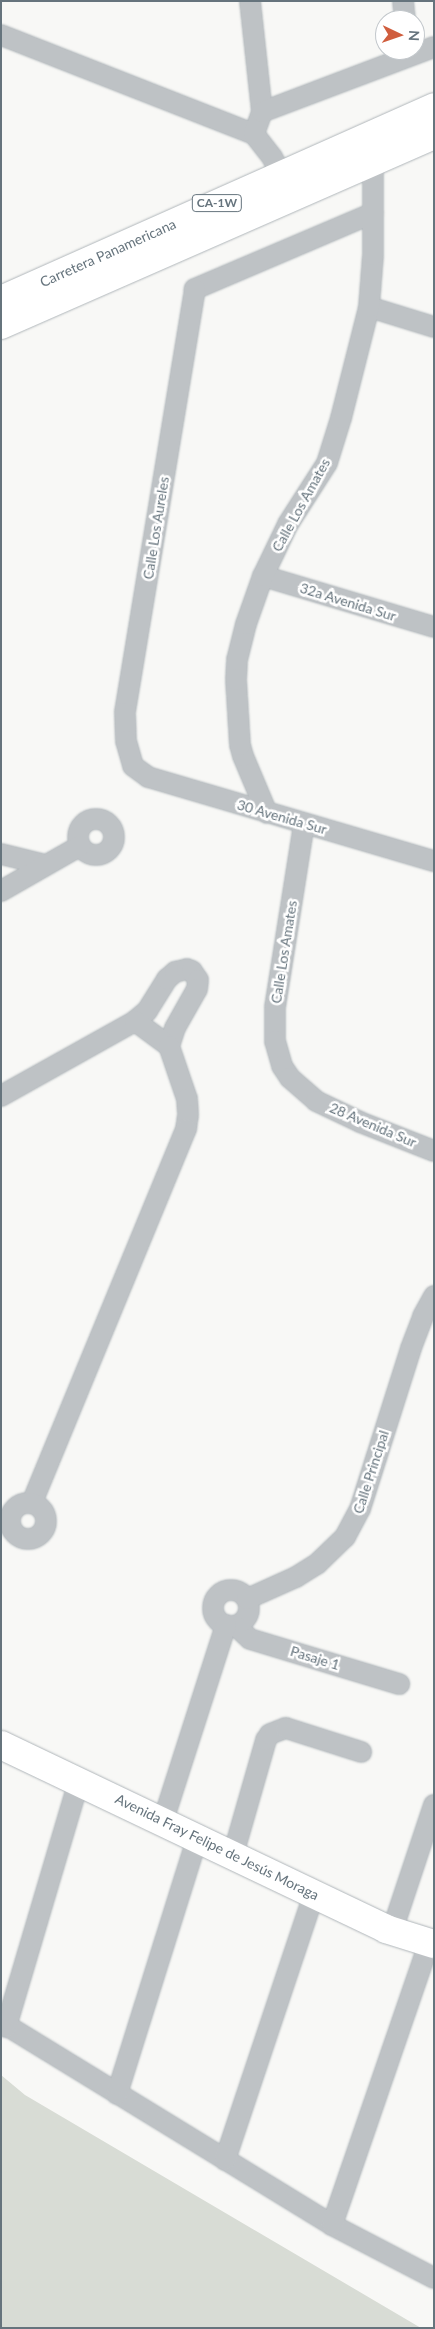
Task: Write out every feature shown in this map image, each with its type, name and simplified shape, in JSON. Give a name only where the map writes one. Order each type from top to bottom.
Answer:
[{"type":"main road","name":"Carretera Panamericana","points":[[1,300],[434,107]]},
{"type":"main road","name":"Carretera Panamericana","points":[[1,325],[434,135]]},
{"type":"main road","name":"Avenida Fray Felipe de Jesús Moraga","points":[[1,1745],[392,1931],[432,1943]]},
{"type":"street","points":[[250,1],[262,112],[254,134]]},
{"type":"street","points":[[1,35],[254,134],[272,157],[281,174]]},
{"type":"street","points":[[262,112],[392,60]]},
{"type":"street","name":"Calle Los Amates","points":[[267,813],[243,756],[238,722],[237,660],[246,624],[263,576],[288,524],[327,463],[341,418],[369,308],[373,162]]},
{"type":"street","name":"Calle Los Aureles","points":[[133,766],[126,740],[125,713],[195,289],[373,213]]},
{"type":"street","points":[[369,308],[434,327]]},
{"type":"street","name":"32a Avenida Sur","points":[[263,576],[434,627]]},
{"type":"street","name":"30 Avenida Sur","points":[[133,766],[148,777],[434,861]]},
{"type":"street","name":"Calle Los Amates","points":[[290,1078],[282,1066],[275,1041],[276,1008],[304,824]]},
{"type":"street","points":[[1,891],[80,846]]},
{"type":"street","points":[[1,854],[46,866]]},
{"type":"street","points":[[1,1096],[135,1022],[147,1011],[167,980],[175,972],[187,969],[192,971],[198,980],[197,989],[175,1028],[169,1046]]},
{"type":"street","points":[[32,1503],[186,1129],[188,1115],[187,1100],[169,1046],[135,1022]]},
{"type":"street","name":"28 Avenida Sur","points":[[290,1078],[316,1101],[360,1122],[434,1151]]},
{"type":"street","name":"Calle Principal","points":[[247,1600],[318,1564],[333,1551],[349,1531],[360,1509],[414,1340],[434,1296]]},
{"type":"street","points":[[32,1503],[43,1510],[46,1522],[42,1532],[32,1539],[21,1538],[12,1530],[6,1511],[20,1504],[32,1503]]},
{"type":"street","points":[[230,1589],[241,1592],[247,1600],[248,1614],[241,1623],[231,1625],[215,1617],[213,1611],[215,1599],[224,1591],[230,1589]]},
{"type":"street","points":[[163,1821],[231,1625]]},
{"type":"street","name":"Pasaje 1","points":[[231,1625],[250,1639],[399,1684]]},
{"type":"street","points":[[233,1856],[266,1740],[270,1734],[286,1728],[361,1752]]},
{"type":"street","points":[[79,1781],[4,2024],[332,2225],[434,2278]]},
{"type":"street","points":[[392,1931],[434,1804]]},
{"type":"street","points":[[117,2094],[197,1838]]},
{"type":"street","points":[[226,2160],[314,1894]]},
{"type":"street","points":[[332,2225],[432,1943]]},
{"type":"shaded area","points":[[1,2075],[25,2095],[421,2328],[1,2328]]}]
